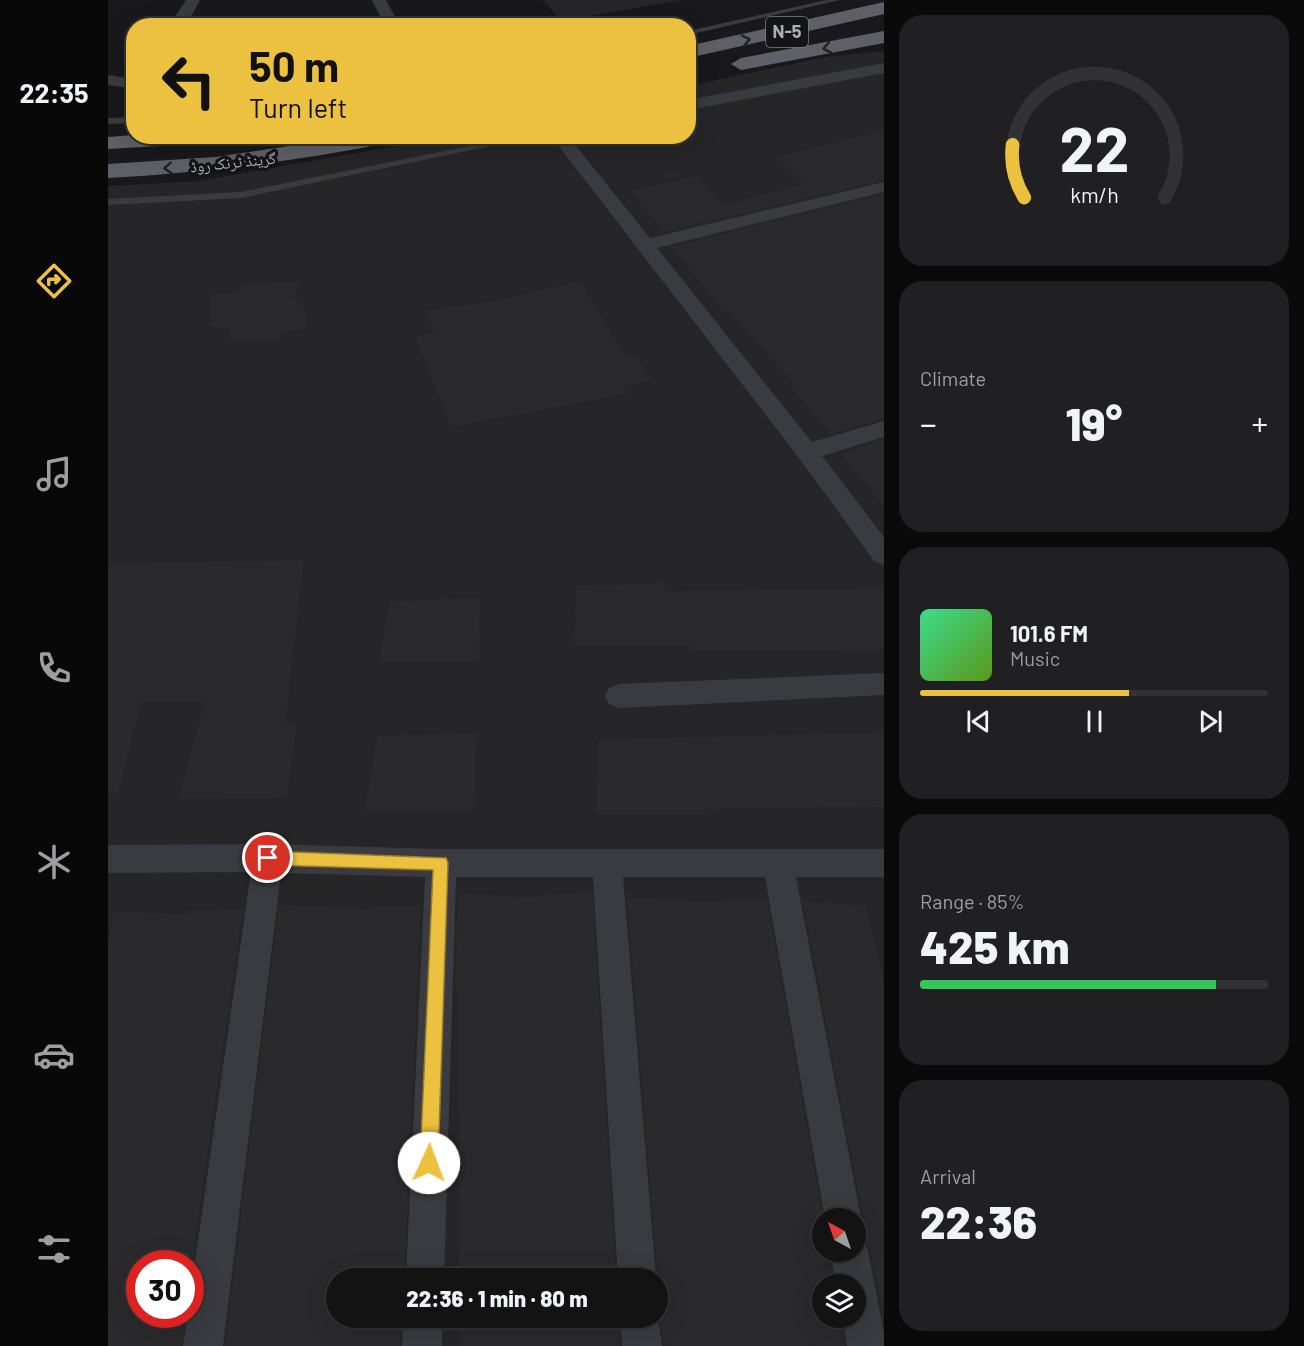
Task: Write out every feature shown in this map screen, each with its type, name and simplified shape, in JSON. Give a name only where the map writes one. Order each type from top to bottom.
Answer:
[{"type":"highway","name":"N-5","points":[[696,50],[804,28],[884,8]]},
{"type":"highway","points":[[804,28],[884,13]]},
{"type":"highway","name":"N-5","points":[[723,67],[884,37]]},
{"type":"highway","name":"گرینڈ ٹرنک روڈ","points":[[108,143],[126,142]]},
{"type":"highway","name":"گرینڈ ٹرنک روڈ","points":[[108,171],[191,167],[266,159],[348,144]]},
{"type":"street","points":[[184,18],[193,0]]},
{"type":"street","points":[[379,0],[389,18]]},
{"type":"street","points":[[696,103],[884,68]]},
{"type":"street","points":[[108,80],[126,83]]},
{"type":"street","points":[[565,144],[807,452],[884,555]]},
{"type":"street","points":[[646,245],[884,188]]},
{"type":"street","points":[[807,452],[884,429]]},
{"type":"street","points":[[619,696],[884,684]]},
{"type":"street","points":[[203,1346],[268,858]]},
{"type":"street","points":[[108,859],[268,858],[441,863],[884,863]]},
{"type":"street","points":[[607,862],[636,1268]]},
{"type":"street","points":[[425,1268],[441,863]]},
{"type":"street","points":[[778,863],[841,1208]]},
{"type":"street","points":[[851,1262],[867,1346]]},
{"type":"street","points":[[422,1346],[423,1328]]},
{"type":"street","points":[[641,1328],[642,1346]]},
{"type":"lane","points":[[696,31],[836,0]]},
{"type":"lane","points":[[108,121],[126,120]]},
{"type":"lane","points":[[108,202],[241,195],[495,144]]},
{"type":"shaded area","points":[[543,0],[681,0],[578,18],[558,18]]},
{"type":"shaded area","points":[[884,51],[884,1346],[108,1346],[108,186],[200,181],[406,144],[696,144],[696,85],[825,57]]},
{"type":"building","points":[[884,130],[884,180],[665,232],[629,191],[697,176],[722,205],[804,184],[777,157]]},
{"type":"building","points":[[884,194],[884,419],[831,434],[790,387],[795,385],[729,311],[725,312],[671,247]]},
{"type":"building","points":[[580,281],[626,357],[635,355],[652,380],[624,386],[627,394],[451,427],[415,337],[435,332],[424,311],[499,300]]},
{"type":"building","points":[[300,282],[294,298],[306,311],[307,329],[282,332],[278,341],[230,340],[229,328],[210,327],[210,294],[240,292],[244,284]]},
{"type":"building","points":[[884,439],[884,506],[840,454]]},
{"type":"building","points":[[304,560],[285,724],[297,723],[287,798],[178,799],[205,701],[141,701],[118,795],[108,794],[108,564]]},
{"type":"building","points":[[665,583],[666,591],[884,588],[884,650],[692,651],[691,645],[574,645],[576,586]]},
{"type":"building","points":[[480,598],[479,661],[379,661],[390,601]]},
{"type":"building","points":[[884,732],[884,807],[706,809],[707,814],[596,814],[598,740]]},
{"type":"building","points":[[476,733],[475,810],[365,810],[377,736]]},
{"type":"building","points":[[592,891],[615,1268],[459,1268],[458,992],[455,992],[458,893],[528,897]]},
{"type":"building","points":[[627,898],[726,902],[725,900],[767,899],[821,1208],[812,1208],[812,1262],[830,1262],[832,1274],[812,1274],[812,1328],[842,1328],[845,1346],[664,1346],[660,1328],[668,1328],[668,1268],[657,1268]]},
{"type":"building","points":[[803,902],[866,905],[884,983],[884,1321],[870,1251],[866,1242],[866,1208],[861,1208]]},
{"type":"building","points":[[279,905],[371,909],[371,907],[421,906],[404,1268],[326,1268],[326,1328],[401,1328],[400,1346],[225,1346]]},
{"type":"building","points":[[243,909],[194,1250],[126,1250],[126,1328],[184,1328],[181,1346],[108,1346],[108,941],[114,911],[185,915],[186,911]]},
{"type":"building","points":[[460,1328],[619,1328],[620,1346],[460,1346]]},
{"type":"route","points":[[268,858],[441,863],[429,1163]]}]
